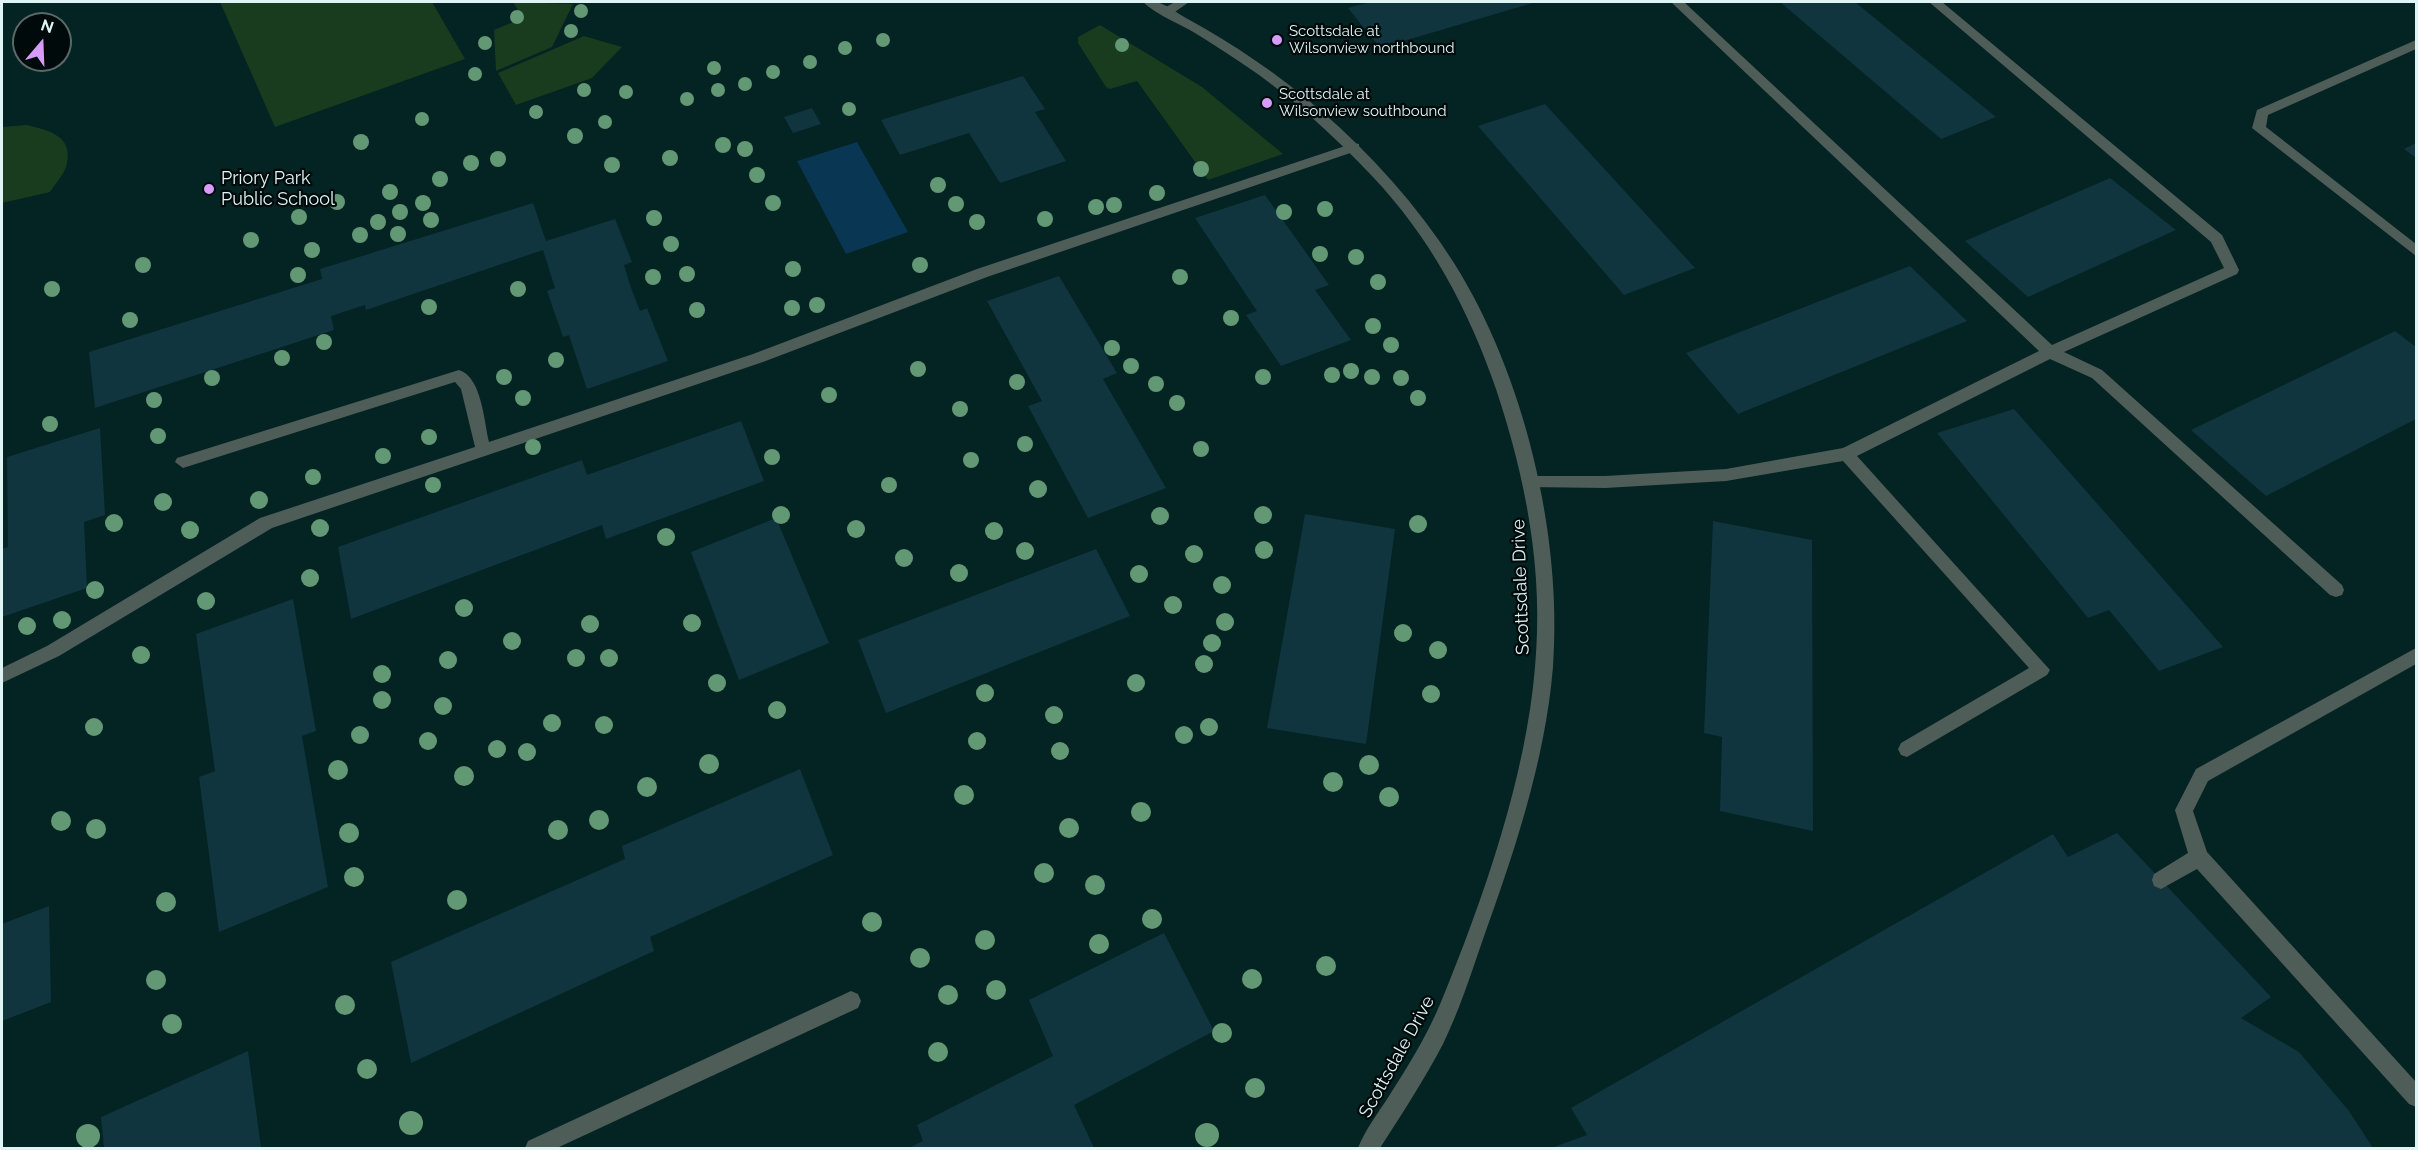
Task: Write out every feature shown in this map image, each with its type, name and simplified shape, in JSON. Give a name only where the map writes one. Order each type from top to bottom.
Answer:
[{"type":"street","name":"Scottsdale Drive","points":[[1149,2],[1168,11],[1263,70],[1313,109],[1354,147],[1417,220],[1464,293],[1479,321],[1512,411],[1533,482],[1542,537],[1544,665],[1519,798],[1496,878],[1443,1021],[1368,1149]]},
{"type":"street","points":[[1168,11],[1183,2]]},
{"type":"street","points":[[1677,2],[2050,352],[2097,374],[2336,590]]},
{"type":"street","points":[[1533,482],[1605,482],[1726,475],[1846,454],[2050,352],[2232,270],[2217,238],[1935,2]]},
{"type":"street","points":[[2416,44],[2262,114],[2259,128],[2416,251]]},
{"type":"street","points":[[2,676],[53,651],[266,523],[758,358],[982,273],[1354,147]]},
{"type":"street","points":[[183,462],[449,376],[459,376],[468,387],[483,449]]},
{"type":"street","points":[[1846,454],[2041,670],[1907,749]]},
{"type":"street","points":[[2416,656],[2202,775],[2184,810],[2199,857],[2416,1097]]},
{"type":"street","points":[[2161,880],[2199,857]]},
{"type":"street","points":[[535,1149],[851,1001]]},
{"type":"green space","points":[[220,2],[432,2],[465,59],[275,127]]},
{"type":"green space","points":[[513,2],[573,4],[552,47],[496,71],[494,30],[523,18]]},
{"type":"green space","points":[[1100,25],[1202,87],[1283,154],[1208,180],[1137,81],[1110,89],[1106,87],[1078,43],[1078,37]]},
{"type":"green space","points":[[584,36],[622,47],[592,78],[516,105],[498,73]]},
{"type":"green space","points":[[27,125],[57,135],[62,140],[68,154],[66,167],[50,192],[2,203],[2,127]]},
{"type":"water","points":[[857,142],[908,232],[846,254],[797,161]]},
{"type":"building","points":[[1371,2],[1536,2],[1380,48],[1348,8]]},
{"type":"building","points":[[1780,2],[1855,2],[1996,117],[1941,139]]},
{"type":"building","points":[[1023,76],[1045,109],[1035,112],[1066,161],[1000,183],[969,133],[900,155],[881,120]]},
{"type":"building","points":[[1545,104],[1695,268],[1624,295],[1478,126]]},
{"type":"building","points":[[812,108],[821,124],[793,133],[784,117]]},
{"type":"building","points":[[2416,143],[2416,158],[2404,149]]},
{"type":"building","points":[[2110,178],[2176,230],[2028,297],[1965,241]]},
{"type":"building","points":[[1265,195],[1329,285],[1315,290],[1351,340],[1281,366],[1246,315],[1257,311],[1195,218]]},
{"type":"building","points":[[533,203],[546,241],[615,219],[632,262],[624,265],[631,288],[640,311],[647,308],[668,361],[587,389],[569,335],[563,337],[547,291],[555,288],[543,250],[366,310],[365,305],[331,316],[334,330],[95,408],[89,352],[322,279],[320,269]]},
{"type":"building","points":[[1910,266],[1967,321],[1738,414],[1686,353]]},
{"type":"building","points":[[1059,276],[1117,373],[1103,379],[1166,488],[1088,518],[1028,406],[1042,401],[987,301]]},
{"type":"building","points":[[2395,331],[2416,347],[2416,419],[2266,496],[2191,430]]},
{"type":"building","points":[[2014,409],[2223,647],[2159,671],[2109,610],[2088,618],[1937,433]]},
{"type":"building","points":[[741,421],[764,481],[606,539],[602,525],[351,619],[338,547],[582,460],[587,475]]},
{"type":"building","points":[[100,428],[105,515],[84,522],[87,588],[2,617],[2,549],[8,547],[7,457]]},
{"type":"building","points":[[1305,514],[1395,529],[1366,744],[1267,728]]},
{"type":"building","points":[[776,518],[829,643],[739,680],[691,552]]},
{"type":"building","points":[[1713,521],[1812,540],[1813,831],[1720,811],[1722,737],[1704,733]]},
{"type":"building","points":[[1096,549],[1130,616],[886,713],[858,640]]},
{"type":"building","points":[[293,599],[316,731],[302,736],[328,887],[219,932],[199,777],[215,771],[196,634]]},
{"type":"building","points":[[800,769],[833,855],[650,937],[654,951],[411,1063],[391,962],[625,859],[622,846]]},
{"type":"building","points":[[2117,833],[2271,997],[2241,1018],[2299,1052],[2349,1111],[2373,1148],[1551,1148],[1587,1135],[1571,1108],[2053,834],[2068,857]]},
{"type":"building","points":[[49,906],[51,1002],[2,1021],[2,924]]},
{"type":"building","points":[[1164,933],[1214,1031],[1074,1105],[1094,1148],[909,1148],[923,1141],[917,1125],[1053,1056],[1029,1000]]},
{"type":"building","points":[[248,1051],[261,1148],[104,1148],[101,1117]]},
{"type":"place","name":"Scottsdale at Wilsonview northbound","points":[[1277,40]]},
{"type":"place","name":"Scottsdale at Wilsonview southbound","points":[[1267,103]]},
{"type":"place","name":"Priory Park Public School","points":[[209,189]]}]
